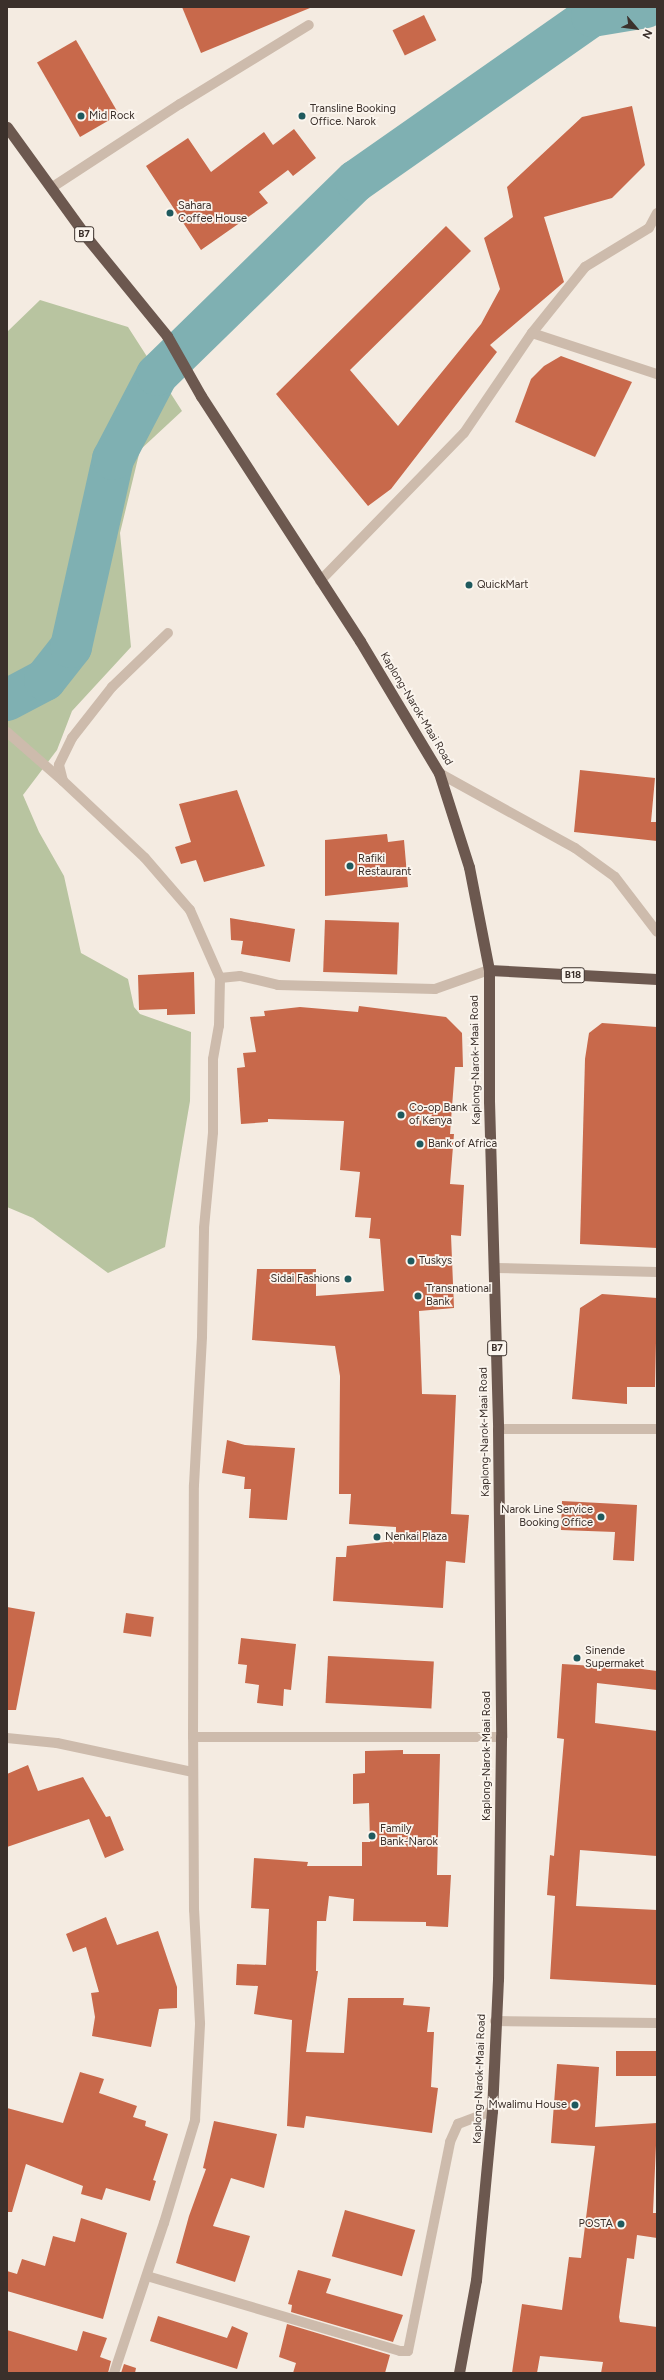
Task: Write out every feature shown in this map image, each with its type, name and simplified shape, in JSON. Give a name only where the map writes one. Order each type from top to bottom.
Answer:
[{"type":"highway","name":"B7","points":[[7,127],[51,188]]},
{"type":"highway","name":"Kaplong-Narok-Maai Road","points":[[51,188],[88,239],[167,336],[201,396],[360,641],[439,774],[469,867],[488,970],[489,1101],[495,1268],[498,1429],[501,1737],[498,1979],[492,2111],[476,2280],[459,2373]]},
{"type":"highway","name":"B18","points":[[488,970],[657,979]]},
{"type":"street","points":[[51,188],[309,25]]},
{"type":"street","points":[[320,580],[464,433],[532,333],[586,267],[650,228],[657,213]]},
{"type":"street","points":[[532,333],[657,374]]},
{"type":"street","points":[[63,781],[59,765],[72,738],[112,687],[168,633]]},
{"type":"street","points":[[7,732],[63,781],[145,858],[190,910],[220,978],[219,1026],[213,1059],[213,1132],[204,1228],[202,1336],[194,1485],[192,1772],[200,2023],[197,2102],[190,2139],[147,2276],[114,2373]]},
{"type":"street","points":[[439,774],[575,848],[615,877],[657,932]]},
{"type":"street","points":[[220,978],[240,976],[278,985],[435,989],[488,970]]},
{"type":"street","points":[[495,1268],[657,1272]]},
{"type":"street","points":[[498,1429],[657,1429]]},
{"type":"street","points":[[193,1736],[501,1737]]},
{"type":"street","points":[[7,1738],[57,1743],[124,1760],[192,1772]]},
{"type":"street","points":[[495,2021],[657,2023]]},
{"type":"street","points":[[147,2276],[400,2352],[408,2352],[450,2142],[458,2124],[492,2111]]},
{"type":"green space","points":[[40,300],[128,327],[182,411],[140,450],[120,533],[131,647],[72,711],[57,750],[23,795],[39,832],[64,876],[81,953],[128,979],[134,1007],[140,1014],[191,1032],[190,1101],[165,1247],[108,1273],[33,1218],[7,1207],[7,332]]},
{"type":"building","points":[[182,7],[310,7],[310,8],[201,53]]},
{"type":"building","points":[[424,15],[436,40],[405,56],[393,30]]},
{"type":"building","points":[[76,40],[119,114],[80,137],[37,63]]},
{"type":"building","points":[[632,106],[645,165],[612,198],[544,217],[564,282],[490,345],[497,352],[391,489],[368,506],[276,394],[446,226],[471,251],[350,370],[398,426],[481,324],[500,289],[484,238],[513,217],[507,187],[582,117]]},
{"type":"building","points":[[294,129],[316,158],[293,176],[288,170],[259,192],[268,203],[201,250],[146,166],[188,138],[211,172],[264,132],[273,145]]},
{"type":"building","points":[[561,356],[632,382],[595,457],[515,422],[531,379],[544,366]]},
{"type":"building","points":[[580,770],[655,778],[651,822],[657,822],[657,841],[574,832]]},
{"type":"building","points":[[237,790],[265,866],[204,882],[196,860],[181,864],[175,847],[191,842],[179,804]]},
{"type":"building","name":"Rafiki Restaurant","points":[[387,834],[388,842],[404,840],[408,887],[325,896],[325,840]]},
{"type":"building","points":[[230,918],[295,929],[290,962],[241,954],[243,941],[231,940]]},
{"type":"building","points":[[325,920],[399,923],[397,975],[323,972]]},
{"type":"building","points":[[194,972],[195,1014],[167,1015],[167,1009],[139,1010],[138,975]]},
{"type":"building","points":[[359,1006],[446,1017],[462,1033],[463,1067],[455,1067],[450,1134],[454,1134],[450,1184],[464,1185],[461,1236],[451,1235],[454,1308],[419,1311],[422,1394],[456,1395],[451,1514],[469,1515],[465,1563],[446,1561],[443,1608],[333,1601],[336,1557],[346,1557],[347,1546],[396,1541],[396,1527],[349,1524],[351,1494],[339,1494],[340,1376],[335,1346],[252,1340],[257,1269],[316,1269],[316,1296],[384,1291],[380,1239],[369,1238],[371,1218],[355,1217],[360,1172],[340,1170],[344,1121],[268,1119],[268,1122],[241,1124],[237,1068],[245,1067],[243,1053],[256,1052],[250,1017],[265,1016],[264,1011],[300,1007],[358,1012]]},
{"type":"building","points":[[602,1023],[657,1027],[657,1248],[580,1244],[585,1059],[589,1033]]},
{"type":"building","points":[[602,1294],[657,1298],[655,1387],[627,1387],[627,1404],[572,1399],[580,1308]]},
{"type":"building","points":[[227,1440],[245,1445],[295,1448],[287,1520],[249,1518],[251,1489],[244,1489],[245,1477],[222,1473]]},
{"type":"building","points":[[562,1501],[637,1505],[634,1561],[613,1560],[615,1532],[561,1530]]},
{"type":"building","points":[[7,1607],[35,1612],[16,1710],[7,1710]]},
{"type":"building","points":[[126,1613],[154,1617],[151,1637],[123,1633]]},
{"type":"building","points":[[241,1638],[296,1644],[291,1690],[284,1689],[283,1706],[257,1703],[259,1685],[245,1683],[247,1665],[238,1664]]},
{"type":"building","points":[[328,1656],[434,1662],[431,1708],[326,1703]]},
{"type":"building","points":[[562,1664],[610,1667],[611,1665],[657,1671],[657,1690],[597,1683],[595,1723],[657,1731],[657,1856],[580,1850],[576,1906],[657,1910],[656,1985],[550,1979],[555,1896],[547,1895],[550,1855],[554,1856],[564,1739],[557,1738]]},
{"type":"building","points":[[403,1750],[403,1754],[440,1754],[437,1875],[451,1875],[448,1927],[426,1926],[426,1922],[353,1921],[354,1899],[329,1896],[326,1921],[317,1921],[316,1971],[318,1971],[306,2052],[344,2053],[348,1998],[404,1998],[403,2005],[430,2007],[427,2032],[434,2032],[431,2087],[438,2088],[432,2133],[306,2116],[304,2128],[287,2126],[292,2020],[254,2014],[258,1986],[236,1985],[237,1964],[266,1965],[269,1909],[251,1908],[254,1858],[308,1862],[307,1866],[362,1866],[362,1842],[370,1842],[369,1803],[353,1804],[353,1774],[365,1773],[365,1751]]},
{"type":"building","points":[[28,1765],[38,1791],[83,1777],[106,1817],[110,1816],[124,1850],[105,1858],[89,1819],[7,1847],[7,1774]]},
{"type":"building","points":[[106,1917],[117,1945],[158,1931],[177,1987],[177,2008],[159,2009],[151,2047],[92,2036],[95,2017],[91,1993],[99,1992],[86,1947],[73,1952],[66,1934]]},
{"type":"building","points":[[616,2051],[657,2051],[657,2076],[616,2076]]},
{"type":"building","points":[[557,2064],[599,2067],[595,2127],[657,2123],[653,2213],[657,2213],[657,2238],[637,2235],[634,2259],[627,2258],[619,2317],[620,2322],[657,2327],[657,2373],[601,2373],[603,2362],[540,2356],[537,2373],[512,2373],[522,2304],[562,2310],[569,2257],[581,2258],[595,2146],[551,2143]]},
{"type":"building","points":[[80,2072],[104,2079],[99,2093],[137,2106],[133,2117],[146,2121],[145,2126],[168,2134],[153,2180],[156,2181],[150,2201],[106,2188],[102,2200],[81,2194],[83,2186],[26,2164],[12,2212],[7,2212],[7,2108],[63,2123]]},
{"type":"building","points":[[214,2121],[277,2134],[264,2188],[231,2178],[213,2226],[250,2236],[235,2282],[176,2263],[189,2216],[206,2169],[203,2168]]},
{"type":"building","points":[[345,2210],[415,2230],[402,2276],[332,2256]]},
{"type":"building","points":[[81,2218],[127,2233],[103,2319],[7,2291],[7,2271],[17,2274],[22,2259],[45,2266],[53,2236],[75,2242]]},
{"type":"building","points":[[298,2270],[331,2279],[326,2293],[403,2315],[393,2342],[291,2312],[292,2305],[288,2304]]},
{"type":"building","points":[[158,2316],[227,2338],[232,2326],[248,2333],[237,2369],[150,2341]]},
{"type":"building","points":[[287,2324],[390,2355],[385,2373],[293,2373],[296,2363],[279,2357]]},
{"type":"building","points":[[7,2330],[77,2351],[83,2331],[107,2338],[100,2357],[111,2361],[108,2373],[7,2373]]},
{"type":"building","points":[[124,2364],[136,2368],[135,2373],[121,2373]]},
{"type":"waterway","points":[[7,700],[45,680],[71,647],[113,459],[157,375],[356,181],[592,16],[646,7]]},
{"type":"place","name":"Mid Rock","points":[[81,116]]},
{"type":"place","name":"Transline Booking Office. Narok","points":[[302,116]]},
{"type":"place","name":"Sahara Coffee House","points":[[170,213]]},
{"type":"place","name":"QuickMart","points":[[469,585]]},
{"type":"place","name":"Rafiki Restaurant","points":[[350,866]]},
{"type":"place","name":"Co-op Bank of Kenya","points":[[401,1115]]},
{"type":"place","name":"Bank of Africa","points":[[420,1144]]},
{"type":"place","name":"Tuskys","points":[[411,1261]]},
{"type":"place","name":"Sidai Fashions","points":[[348,1279]]},
{"type":"place","name":"Transnational Bank","points":[[418,1296]]},
{"type":"place","name":"Narok Line Service Booking Office","points":[[601,1517]]},
{"type":"place","name":"Nenkai Plaza","points":[[377,1537]]},
{"type":"place","name":"Sinende Supermaket","points":[[577,1658]]},
{"type":"place","name":"Family Bank-Narok","points":[[372,1836]]},
{"type":"place","name":"Mwalimu House","points":[[575,2105]]},
{"type":"place","name":"POSTA","points":[[621,2224]]}]
